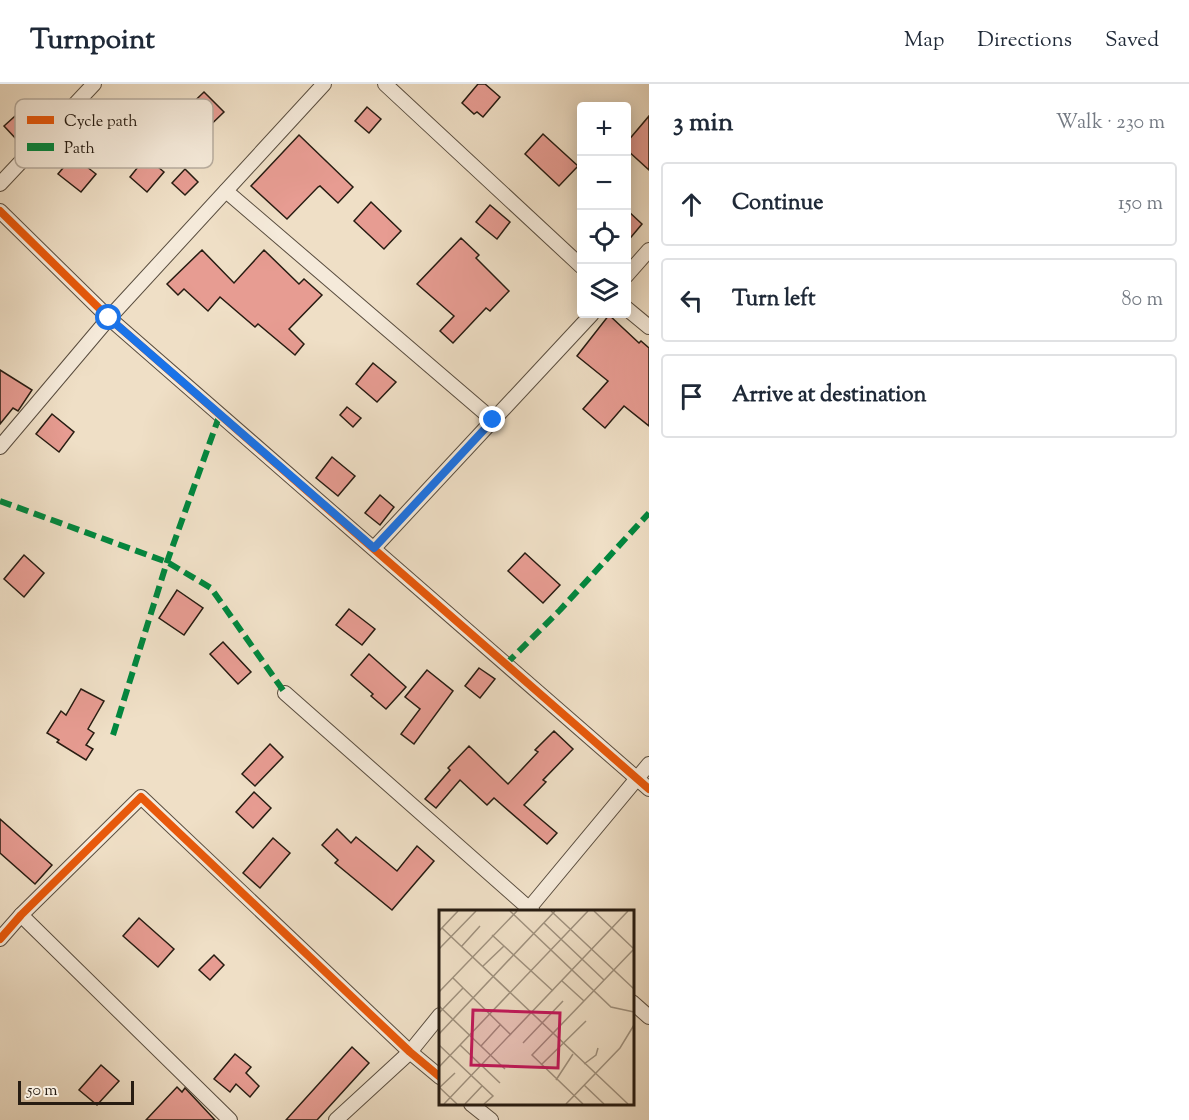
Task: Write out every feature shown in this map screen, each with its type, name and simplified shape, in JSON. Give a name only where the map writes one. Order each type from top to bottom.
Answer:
[{"type":"street","points":[[80,99],[94,84]]},
{"type":"street","points":[[0,447],[109,318],[324,84]]},
{"type":"street","points":[[385,84],[579,264]]},
{"type":"street","points":[[0,184],[15,168]]},
{"type":"street","points":[[226,191],[493,420]]},
{"type":"street","points":[[0,211],[109,318],[649,789]]},
{"type":"street","points":[[631,271],[649,250]]},
{"type":"street","points":[[631,311],[649,327]]},
{"type":"street","points":[[374,548],[588,318]]},
{"type":"street","points":[[285,693],[530,910],[649,764]]},
{"type":"street","points":[[0,939],[21,915],[141,797],[410,1052],[439,1075]]},
{"type":"street","points":[[21,915],[230,1120]]},
{"type":"street","points":[[634,1003],[649,1017]]},
{"type":"street","points":[[336,1120],[410,1052],[439,1016]]},
{"type":"street","points":[[472,1105],[491,1120]]},
{"type":"building","points":[[478,84],[485,84],[500,97],[483,117],[477,112],[474,114],[462,103]]},
{"type":"building","points":[[204,92],[211,99],[197,99]]},
{"type":"building","points":[[213,101],[224,112],[213,123]]},
{"type":"building","points":[[367,107],[381,119],[369,133],[355,121]]},
{"type":"building","points":[[15,116],[15,138],[4,126]]},
{"type":"building","points":[[649,116],[649,170],[631,154],[631,137]]},
{"type":"building","points":[[543,134],[577,167],[559,186],[525,154]]},
{"type":"building","points":[[299,135],[353,187],[338,203],[320,186],[287,219],[251,186]]},
{"type":"building","points":[[63,168],[88,168],[96,174],[81,192],[58,174]]},
{"type":"building","points":[[137,168],[159,168],[164,172],[147,192],[130,177]]},
{"type":"building","points":[[185,169],[198,182],[185,195],[172,183]]},
{"type":"building","points":[[371,202],[401,231],[384,249],[354,221]]},
{"type":"building","points":[[490,205],[510,222],[497,239],[476,222]]},
{"type":"building","points":[[631,214],[642,224],[631,237]]},
{"type":"building","points":[[461,238],[479,255],[476,258],[509,291],[490,311],[486,308],[453,343],[440,331],[454,316],[417,284]]},
{"type":"building","points":[[202,250],[234,283],[264,250],[299,284],[304,279],[322,295],[289,329],[304,344],[295,355],[258,324],[255,327],[220,297],[208,311],[184,289],[178,295],[167,284]]},
{"type":"building","points":[[607,318],[612,318],[639,343],[641,341],[649,348],[649,426],[624,406],[605,428],[583,409],[608,381],[577,356]]},
{"type":"building","points":[[373,363],[396,382],[377,402],[356,384]]},
{"type":"building","points":[[0,370],[32,390],[18,411],[13,408],[0,424]]},
{"type":"building","points":[[347,407],[361,418],[353,427],[340,415]]},
{"type":"building","points":[[52,414],[74,432],[59,452],[36,434]]},
{"type":"building","points":[[332,457],[355,476],[338,496],[316,478]]},
{"type":"building","points":[[380,495],[394,507],[380,525],[365,513]]},
{"type":"building","points":[[525,553],[560,585],[543,603],[508,571]]},
{"type":"building","points":[[24,555],[44,573],[24,597],[4,579]]},
{"type":"building","points":[[177,590],[203,608],[184,635],[159,618]]},
{"type":"building","points":[[349,609],[375,629],[362,645],[336,625]]},
{"type":"building","points":[[223,642],[251,672],[238,684],[210,654]]},
{"type":"building","points":[[369,654],[406,687],[386,709],[351,675]]},
{"type":"building","points":[[479,668],[495,679],[480,698],[465,686]]},
{"type":"building","points":[[427,670],[453,691],[414,744],[401,734],[420,709],[405,697]]},
{"type":"building","points":[[81,689],[104,701],[88,729],[94,733],[86,745],[93,749],[86,760],[47,733],[61,711],[66,715]]},
{"type":"building","points":[[554,731],[573,749],[543,780],[546,782],[524,805],[557,833],[547,844],[494,798],[487,805],[460,780],[436,808],[425,799],[450,770],[448,768],[469,746],[508,784],[538,752],[535,750]]},
{"type":"building","points":[[270,744],[283,757],[255,786],[242,774]]},
{"type":"building","points":[[254,792],[271,808],[253,828],[236,812]]},
{"type":"building","points":[[0,819],[52,865],[35,884],[0,853]]},
{"type":"building","points":[[337,829],[351,843],[356,837],[397,871],[417,846],[434,861],[392,910],[335,863],[338,860],[322,845]]},
{"type":"building","points":[[273,838],[290,853],[260,888],[243,873]]},
{"type":"building","points":[[139,918],[174,949],[158,967],[123,936]]},
{"type":"building","points":[[214,955],[224,965],[210,980],[199,970]]},
{"type":"building","points":[[352,1047],[369,1063],[317,1120],[286,1120]]},
{"type":"building","points":[[235,1054],[251,1067],[246,1073],[259,1086],[250,1097],[236,1084],[230,1092],[214,1079]]},
{"type":"building","points":[[101,1065],[119,1081],[97,1105],[79,1090]]},
{"type":"building","points":[[177,1087],[182,1092],[185,1088],[215,1120],[146,1120]]},
{"type":"marked path","points":[[113,735],[167,562],[220,414]]},
{"type":"marked path","points":[[0,501],[167,562],[211,588],[285,693]]},
{"type":"marked path","points":[[506,664],[560,610],[649,513]]},
{"type":"cycle path","points":[[0,211],[109,318],[649,789]]},
{"type":"cycle path","points":[[0,939],[21,915],[141,797],[410,1052],[439,1076]]},
{"type":"route","points":[[109,318],[374,548],[493,420]]}]
